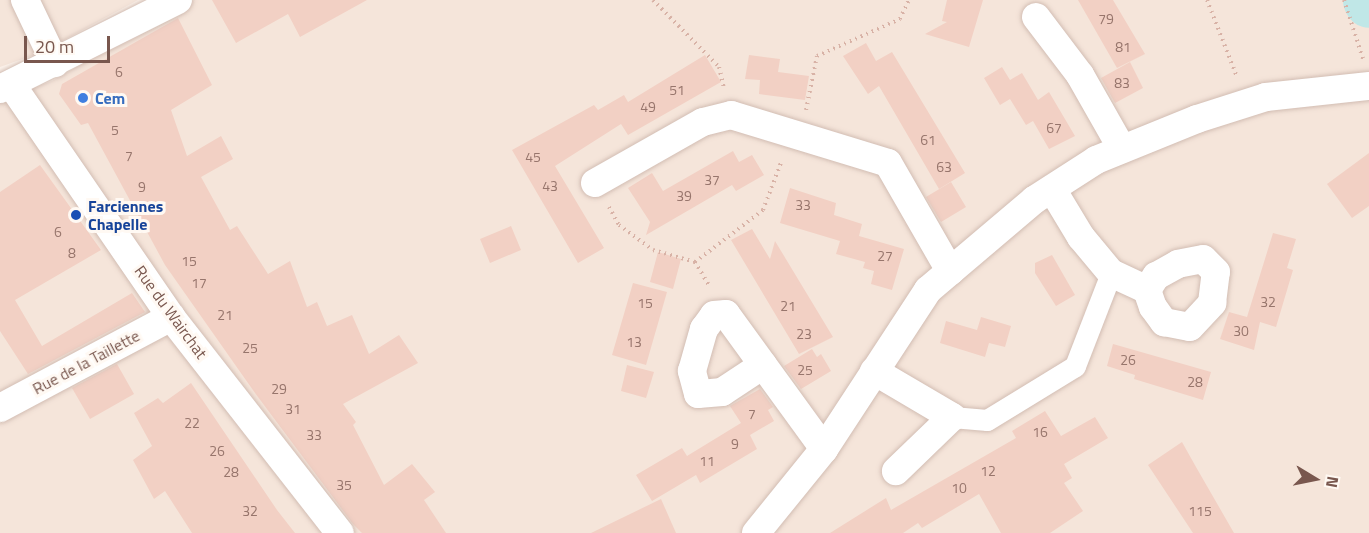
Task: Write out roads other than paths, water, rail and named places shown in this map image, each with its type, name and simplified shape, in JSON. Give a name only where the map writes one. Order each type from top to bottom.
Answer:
[{"type":"street","points":[[25,0],[55,63]]},
{"type":"street","points":[[5,87],[178,0]]},
{"type":"street","points":[[1036,17],[1080,75],[1122,149]]},
{"type":"street","points":[[756,533],[824,449],[928,290],[1052,189],[1096,160],[1266,97],[1368,86]]},
{"type":"street","name":"Rue du Wairchat","points":[[5,87],[171,316],[340,533]]},
{"type":"street","points":[[595,183],[703,122],[731,115],[888,164],[950,271]]},
{"type":"street","points":[[1052,189],[1081,237],[1111,273],[1147,290]]},
{"type":"street","points":[[874,371],[952,417],[987,420],[1075,366],[1111,273]]},
{"type":"street","points":[[763,365],[722,392],[698,394],[692,371],[704,329],[714,315],[726,314],[824,449]]},
{"type":"street","name":"Rue de la Taillette","points":[[0,408],[171,316]]},
{"type":"street","points":[[896,471],[952,417]]},
{"type":"place","name":"Cem","points":[[83,98]]},
{"type":"place","name":"Farciennes Chapelle","points":[[76,215]]}]
